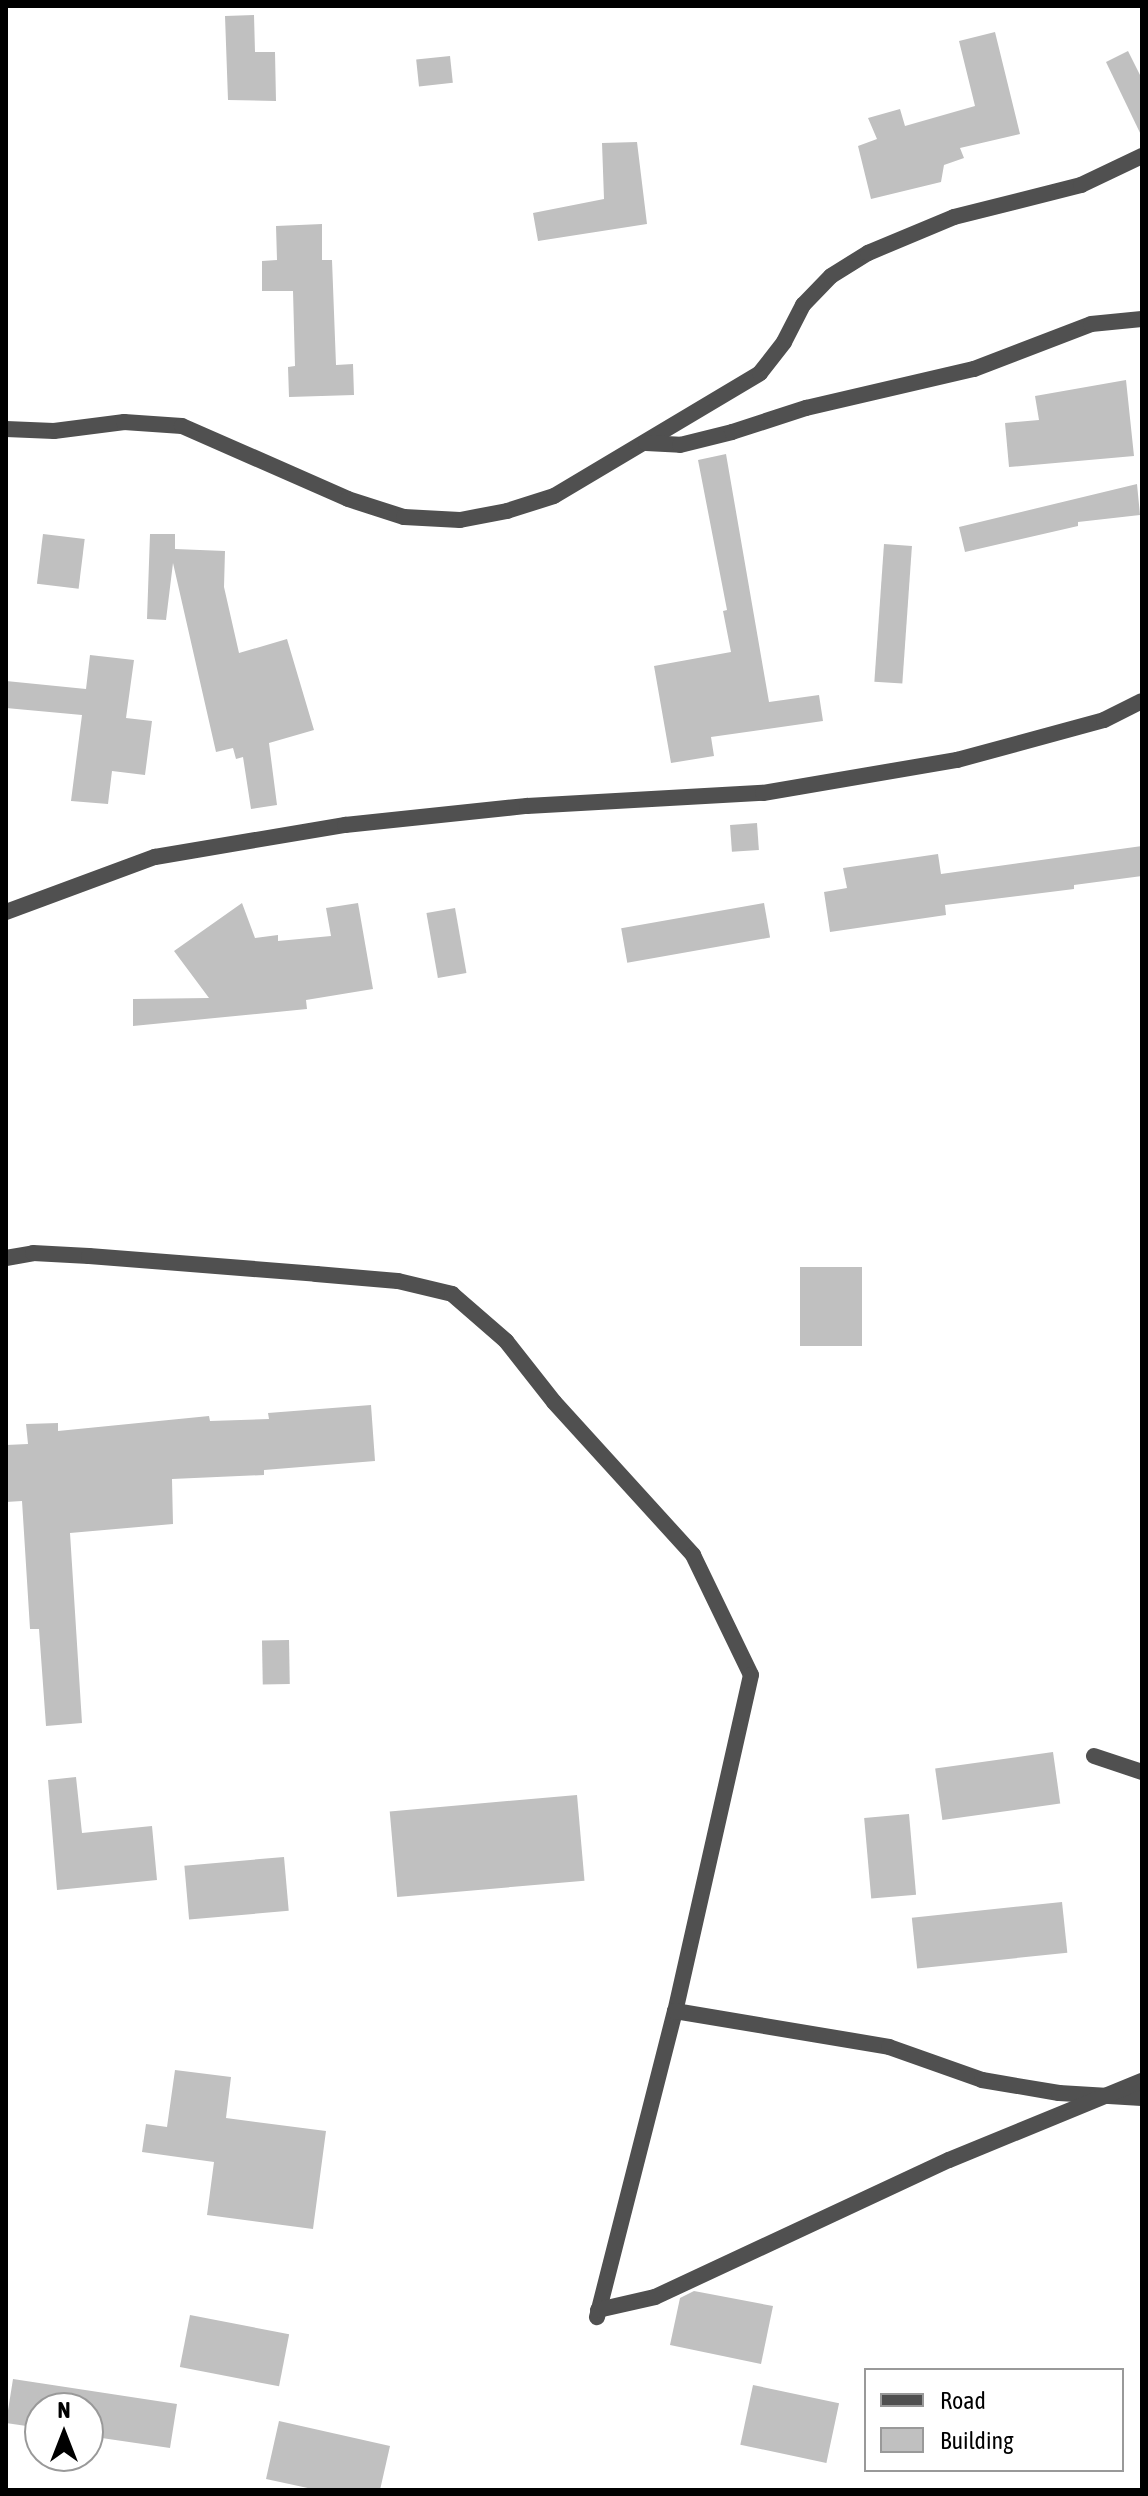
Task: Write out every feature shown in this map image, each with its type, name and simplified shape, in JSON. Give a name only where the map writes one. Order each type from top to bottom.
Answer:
[{"type":"street","points":[[6,429],[54,431],[124,422],[182,426],[348,499],[404,517],[460,520],[507,511],[554,496],[760,373],[784,342],[803,305],[831,276],[868,253],[954,217],[1081,185],[1140,159]]},
{"type":"street","points":[[646,443],[680,445],[806,408],[974,369],[1091,324],[1142,319]]},
{"type":"street","points":[[6,912],[155,857],[360,823],[527,806],[763,793],[957,760],[1104,720],[1142,701]]},
{"type":"street","points":[[6,1258],[33,1253],[89,1256],[398,1281],[452,1294],[506,1341],[554,1402],[693,1555],[751,1675],[675,2011],[597,2314],[655,2297],[949,2160],[1142,2081]]},
{"type":"street","points":[[1094,1756],[1142,1772]]},
{"type":"street","points":[[675,2011],[889,2047],[982,2080],[1104,2097],[1142,2098]]},
{"type":"building","points":[[254,15],[255,52],[275,52],[276,101],[228,100],[225,16]]},
{"type":"building","points":[[995,32],[1020,134],[960,148],[964,158],[944,165],[941,182],[871,199],[858,146],[877,139],[868,118],[900,109],[905,126],[975,106],[959,41]]},
{"type":"building","points":[[1128,51],[1142,79],[1142,137],[1106,62]]},
{"type":"building","points":[[450,56],[453,83],[419,86],[416,60]]},
{"type":"building","points":[[637,142],[647,224],[538,241],[533,213],[604,199],[602,143]]},
{"type":"building","points":[[322,224],[322,260],[332,260],[336,365],[353,364],[354,395],[289,397],[288,367],[295,366],[293,291],[262,291],[262,261],[277,260],[276,226]]},
{"type":"building","points":[[1126,380],[1134,456],[1009,467],[1005,423],[1039,420],[1035,396]]},
{"type":"building","points":[[726,454],[769,702],[819,695],[823,721],[711,737],[714,756],[671,763],[654,666],[731,652],[723,611],[727,610],[698,460]]},
{"type":"building","points":[[1137,484],[1140,515],[1078,522],[1078,526],[965,552],[959,527]]},
{"type":"building","points":[[43,534],[85,539],[79,589],[37,584]]},
{"type":"building","points":[[150,534],[175,534],[175,549],[225,551],[224,587],[239,653],[287,639],[314,730],[269,743],[277,805],[251,809],[243,757],[236,759],[233,748],[216,752],[173,563],[166,620],[147,619]]},
{"type":"building","points":[[884,544],[912,546],[902,684],[874,682]]},
{"type":"building","points":[[90,655],[134,660],[126,718],[152,721],[145,775],[112,771],[108,804],[71,801],[82,715],[6,708],[6,681],[86,689]]},
{"type":"building","points":[[757,823],[759,850],[732,852],[730,825]]},
{"type":"building","points":[[1142,846],[1142,876],[1074,885],[1074,889],[945,905],[946,915],[830,932],[824,892],[847,888],[843,868],[938,854],[941,874]]},
{"type":"building","points":[[242,903],[255,938],[278,935],[278,941],[331,936],[326,908],[358,903],[373,989],[306,1000],[307,1009],[133,1026],[133,999],[209,998],[174,951]]},
{"type":"building","points":[[764,903],[770,937],[627,963],[621,928]]},
{"type":"building","points":[[455,908],[466,973],[438,978],[426,913]]},
{"type":"building","points":[[800,1267],[862,1267],[862,1346],[800,1346]]},
{"type":"building","points":[[371,1405],[375,1461],[264,1470],[264,1475],[172,1479],[173,1524],[70,1533],[82,1723],[46,1726],[39,1629],[30,1629],[22,1501],[6,1502],[6,1445],[28,1444],[26,1424],[58,1423],[58,1431],[209,1416],[210,1421],[269,1419],[268,1413]]},
{"type":"building","points":[[262,1640],[289,1640],[290,1684],[263,1684]]},
{"type":"building","points":[[1053,1752],[1060,1803],[942,1820],[935,1769]]},
{"type":"building","points":[[76,1777],[82,1833],[152,1826],[157,1880],[57,1890],[48,1780]]},
{"type":"building","points":[[577,1795],[584,1881],[397,1897],[390,1811]]},
{"type":"building","points":[[909,1814],[916,1895],[871,1899],[864,1818]]},
{"type":"building","points":[[284,1857],[289,1911],[189,1920],[184,1866]]},
{"type":"building","points":[[1062,1902],[1067,1953],[917,1969],[912,1918]]},
{"type":"building","points":[[175,2070],[231,2077],[226,2118],[326,2131],[313,2229],[207,2215],[214,2162],[142,2152],[146,2124],[167,2127]]},
{"type":"building","points":[[694,2291],[773,2306],[761,2364],[670,2345],[680,2298]]},
{"type":"building","points":[[190,2315],[289,2334],[279,2386],[180,2367]]},
{"type":"building","points":[[13,2379],[98,2392],[24,2392],[24,2426],[6,2423]]},
{"type":"building","points":[[753,2385],[839,2403],[826,2463],[740,2445]]},
{"type":"building","points":[[104,2393],[177,2404],[170,2448],[104,2438]]},
{"type":"building","points":[[279,2421],[390,2446],[380,2490],[317,2490],[266,2479]]}]
